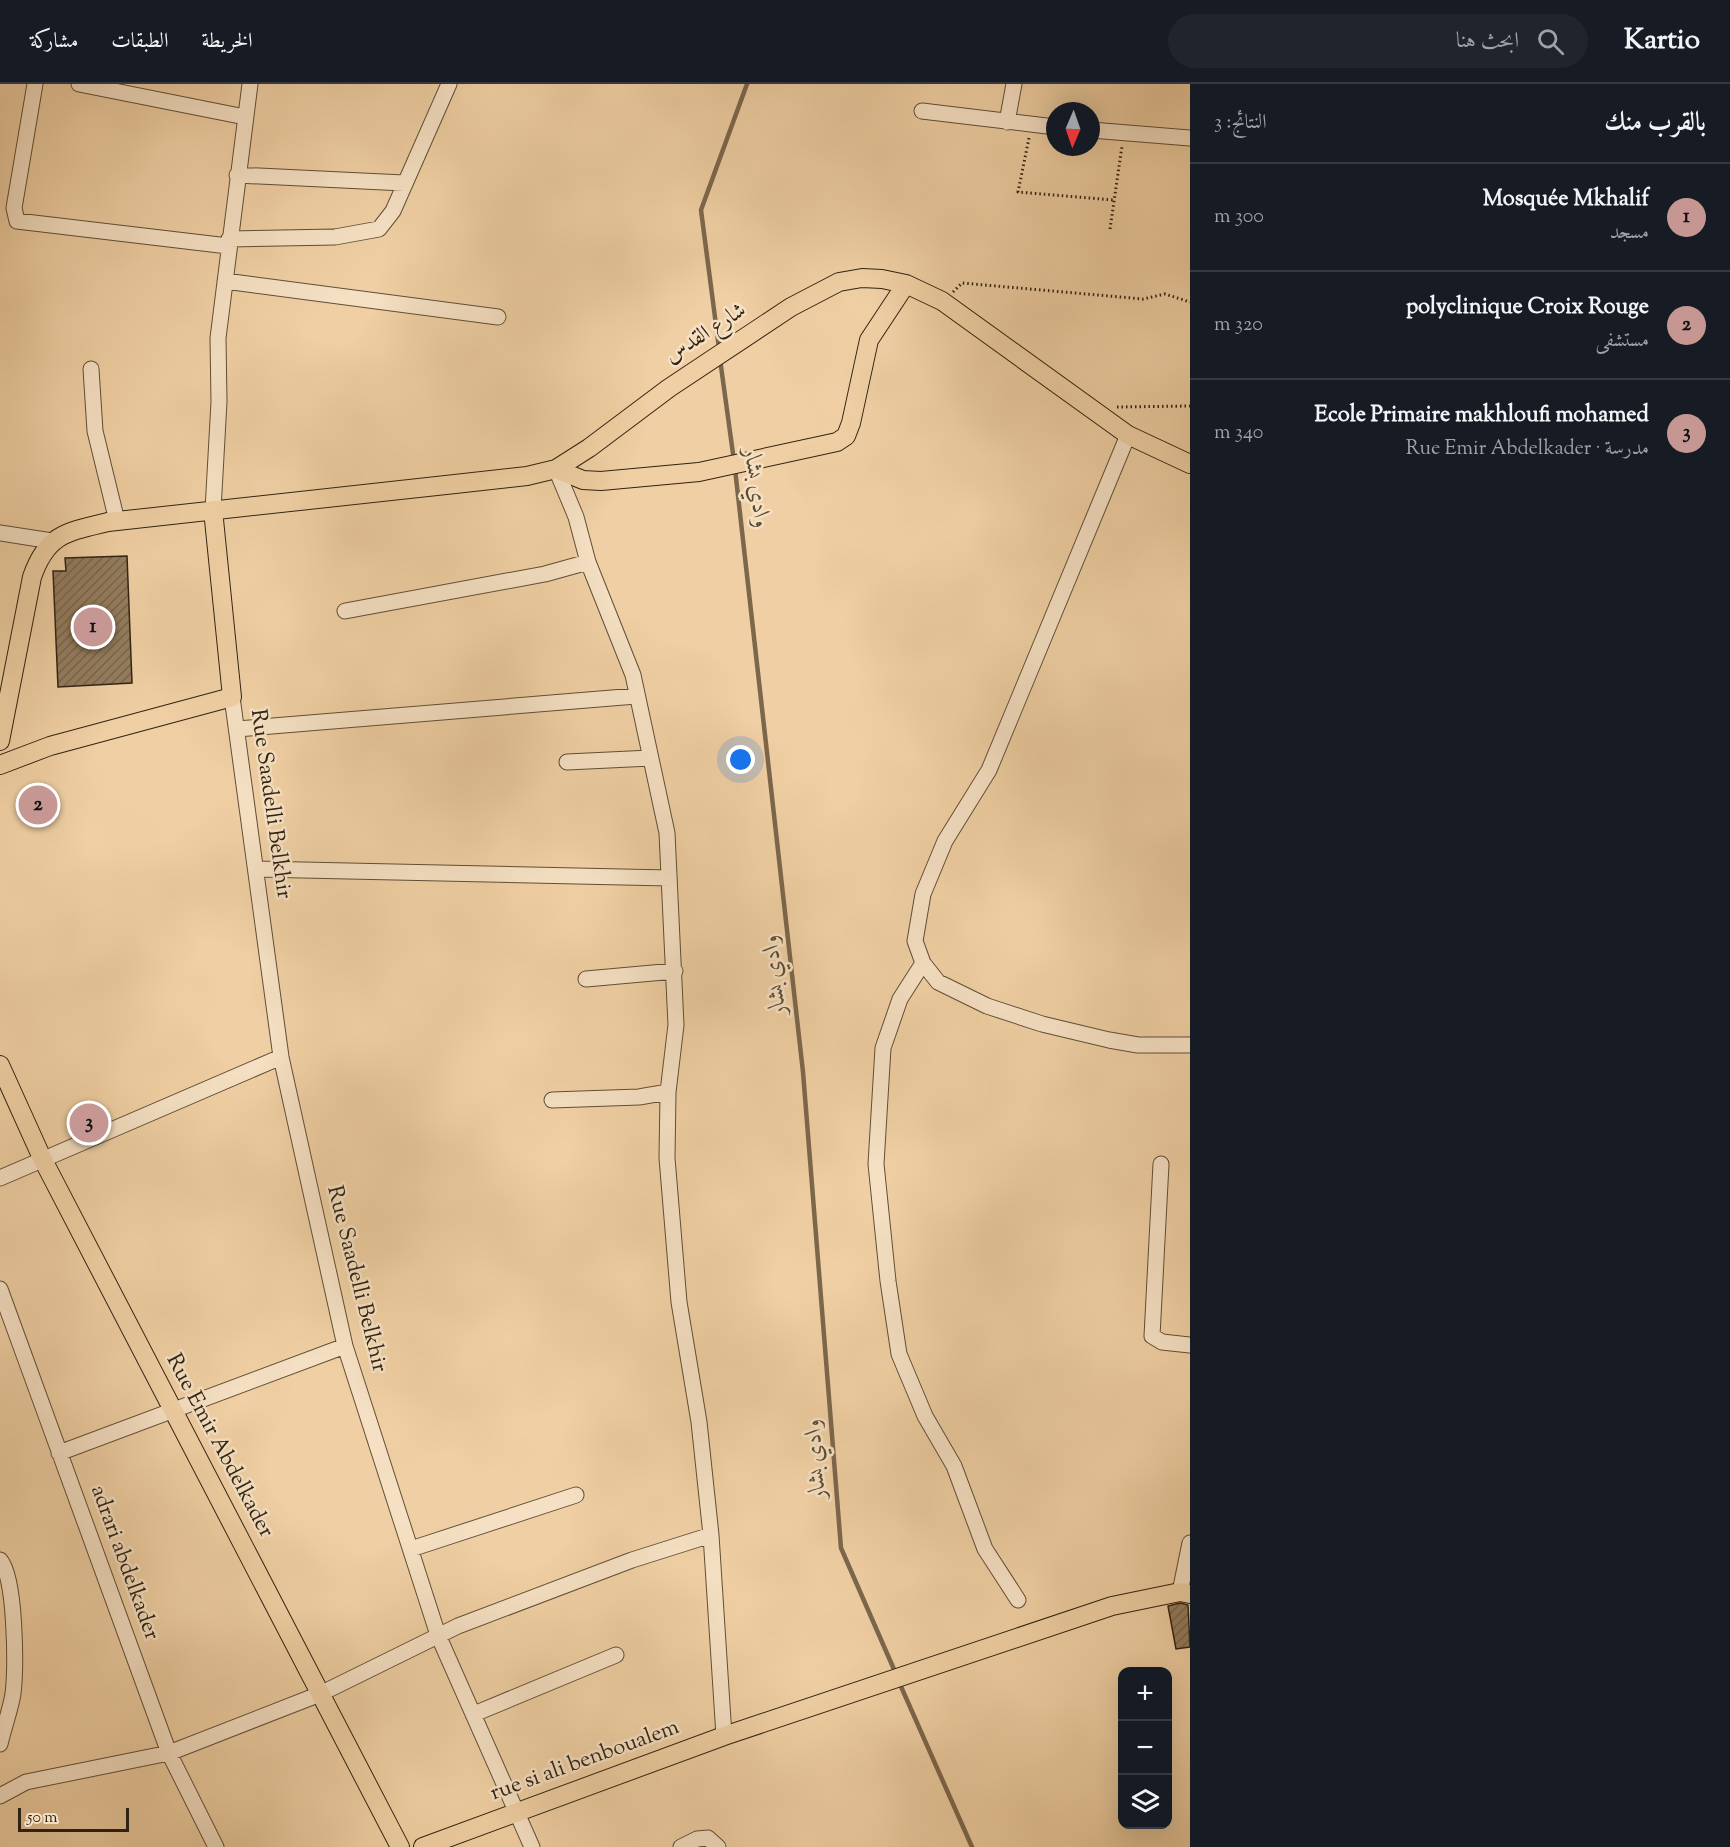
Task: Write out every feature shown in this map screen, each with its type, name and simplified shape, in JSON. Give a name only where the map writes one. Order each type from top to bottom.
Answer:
[{"type":"main road","name":"شارع القدس","points":[[52,541],[67,533],[117,521],[527,476],[556,468],[589,448],[669,388],[791,307],[839,282],[882,279],[906,284],[942,301],[1128,435],[1190,464]]},
{"type":"main road","points":[[556,468],[583,480],[601,481],[699,472],[837,442],[846,436],[851,423],[869,340],[906,284]]},
{"type":"main road","points":[[0,765],[50,746],[232,697],[213,510]]},
{"type":"main road","points":[[0,741],[4,704],[32,577],[39,556],[52,541]]},
{"type":"main road","name":"Rue Emir Abdelkader","points":[[0,1065],[42,1158],[400,1847]]},
{"type":"main road","name":"rue si ali benboualem","points":[[423,1847],[724,1736],[1112,1606],[1185,1593]]},
{"type":"street","points":[[35,84],[7,207],[14,217],[23,223],[229,243],[335,237],[379,229],[393,211],[449,84]]},
{"type":"street","points":[[80,84],[245,117]]},
{"type":"street","points":[[213,510],[219,402],[218,338],[250,84]]},
{"type":"street","points":[[1007,122],[1014,84]]},
{"type":"street","points":[[922,111],[1046,126]]},
{"type":"street","points":[[1100,131],[1190,138]]},
{"type":"street","points":[[237,175],[404,183]]},
{"type":"street","points":[[225,281],[498,317]]},
{"type":"street","points":[[91,369],[95,431],[117,521]]},
{"type":"street","points":[[1128,435],[989,770],[945,842],[923,894],[915,941],[923,963],[938,982],[987,1006],[1042,1024],[1128,1043],[1190,1045]]},
{"type":"street","points":[[556,468],[576,517],[588,562],[633,675],[667,833],[676,1025],[668,1092],[667,1158],[679,1302],[699,1422],[711,1535],[724,1736]]},
{"type":"street","points":[[0,533],[52,541]]},
{"type":"street","points":[[345,611],[545,574],[588,562]]},
{"type":"street","points":[[237,729],[636,696]]},
{"type":"street","name":"Rue Saadelli Belkhir","points":[[232,697],[281,1057],[345,1346],[438,1635],[532,1847]]},
{"type":"street","points":[[567,762],[651,758]]},
{"type":"street","points":[[256,869],[669,878]]},
{"type":"street","points":[[923,963],[900,999],[883,1048],[876,1164],[899,1354],[925,1416],[954,1466],[985,1549],[1018,1600]]},
{"type":"street","points":[[586,979],[675,970]]},
{"type":"street","points":[[0,1178],[281,1057]]},
{"type":"street","points":[[552,1100],[639,1097],[668,1092]]},
{"type":"street","points":[[1161,1164],[1152,1336],[1162,1342],[1190,1345]]},
{"type":"street","name":"adrari abdelkader","points":[[0,1290],[169,1753],[216,1847]]},
{"type":"street","points":[[59,1453],[345,1346]]},
{"type":"street","points":[[411,1549],[576,1495]]},
{"type":"street","points":[[0,1796],[26,1782],[169,1753],[320,1694],[438,1635],[632,1560],[711,1535]]},
{"type":"street","points":[[1185,1593],[1190,1543]]},
{"type":"street","points":[[0,1560],[8,1578],[16,1655],[12,1696],[0,1744]]},
{"type":"street","points":[[474,1714],[616,1655]]},
{"type":"street","points":[[681,1847],[697,1839],[708,1838],[718,1847]]},
{"type":"path","points":[[1032,125],[1018,192],[1114,200]]},
{"type":"path","points":[[1110,229],[1124,132]]},
{"type":"path","points":[[942,301],[962,283],[1143,298],[1165,294],[1190,302]]},
{"type":"path","points":[[1098,414],[1105,407],[1190,406]]},
{"type":"building","points":[[127,556],[132,683],[58,687],[53,571],[66,571],[65,558]]},
{"type":"building","points":[[1180,1603],[1188,1605],[1190,1647],[1176,1649],[1168,1606]]},
{"type":"waterway","name":"وادي بشار","points":[[719,348],[701,210],[747,84]]},
{"type":"waterway","name":"وادي بشار","points":[[720,359],[734,461]]},
{"type":"waterway","name":"وادي بشار","points":[[735,469],[803,1072],[841,1548],[896,1674]]},
{"type":"waterway","name":"وادي بشار","points":[[899,1682],[972,1847]]},
{"type":"place","name":"Mosquée Mkhalif","points":[[93,627]]},
{"type":"place","name":"polyclinique Croix Rouge","points":[[38,805]]},
{"type":"place","name":"Ecole Primaire makhloufi mohamed","points":[[89,1123]]}]
